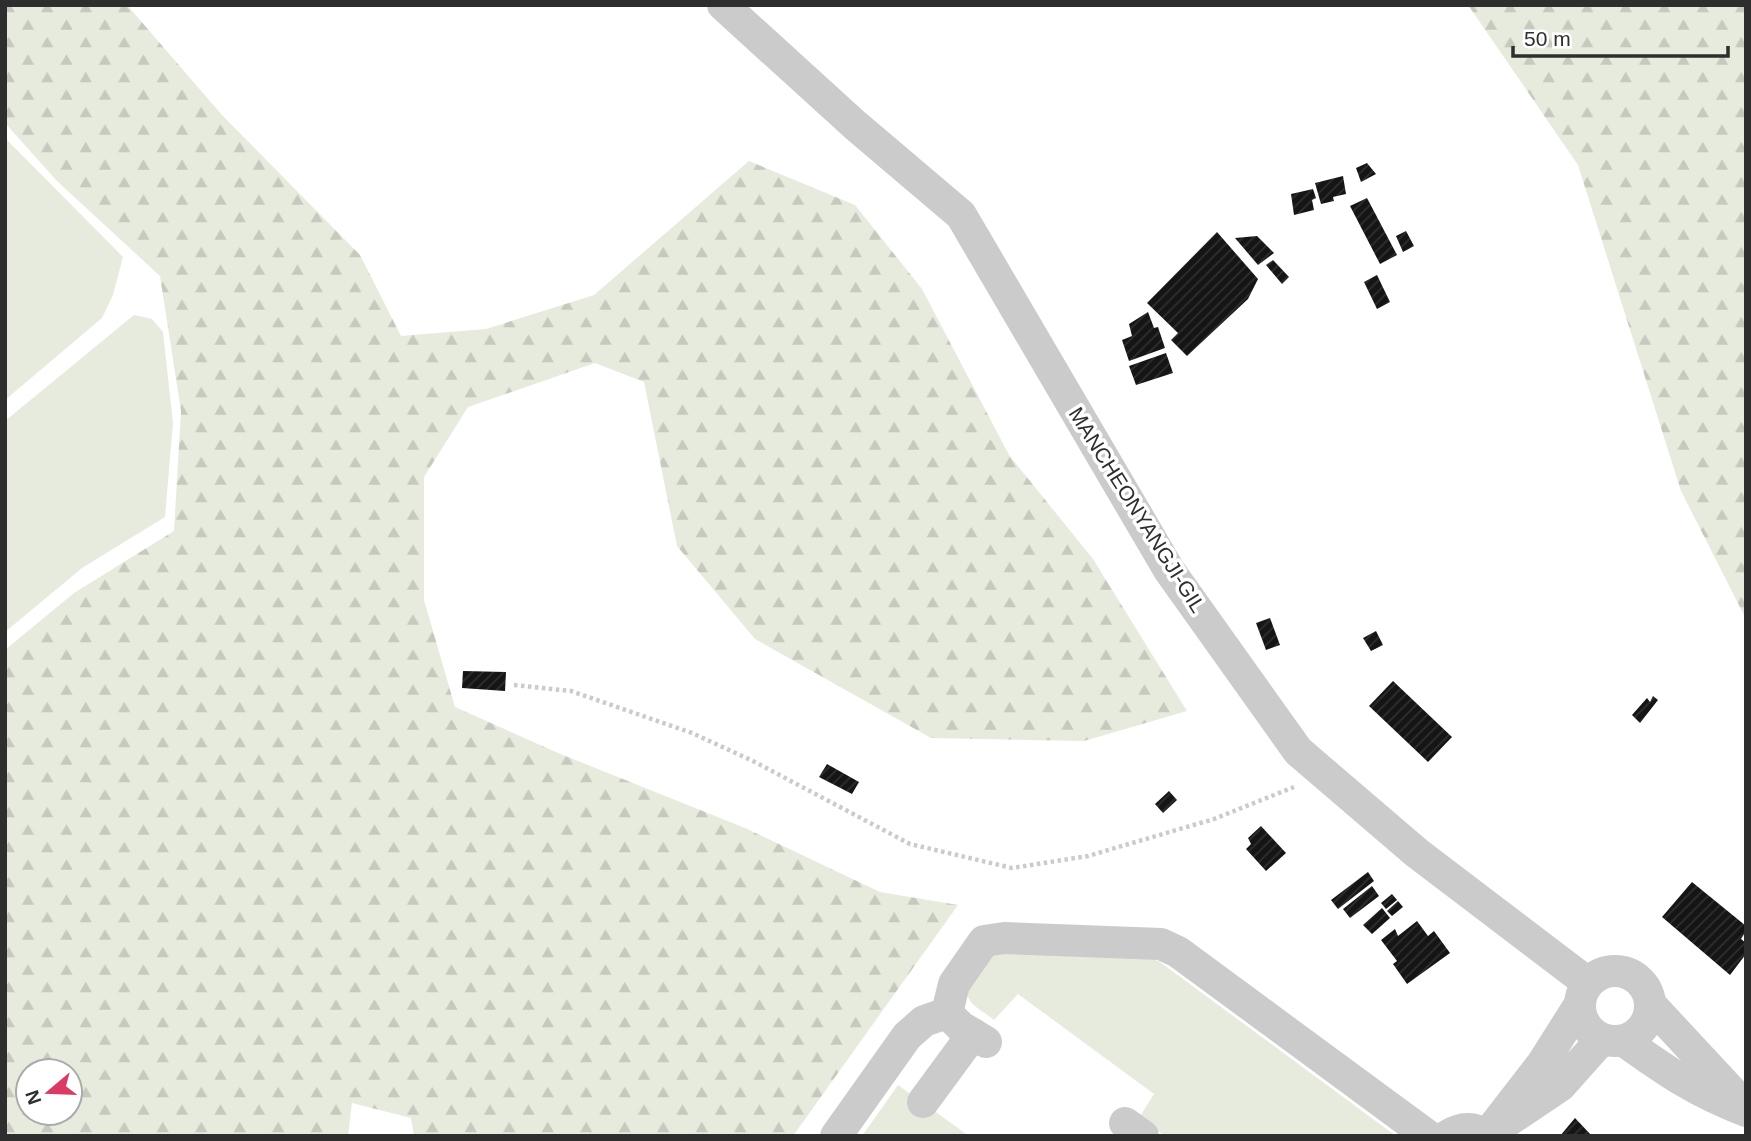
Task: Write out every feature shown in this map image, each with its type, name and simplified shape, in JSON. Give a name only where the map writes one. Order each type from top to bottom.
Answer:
[{"type":"street","name":"MANCHEONYANGJI-GIL","points":[[723,5],[855,125],[961,215],[1169,570],[1298,751],[1584,993]]},
{"type":"street","points":[[947,1013],[954,984],[985,941],[1003,938],[1161,944],[1178,952],[1428,1136]]},
{"type":"street","points":[[1621,971],[1633,975],[1642,983],[1651,1005],[1644,1028],[1634,1036],[1613,1040],[1560,1086],[1487,1135],[1542,1064],[1597,975],[1621,971]]},
{"type":"street","points":[[1584,993],[1585,1025],[1711,1098],[1746,1109]]},
{"type":"street","points":[[1651,1005],[1746,1109]]},
{"type":"street","points":[[922,1102],[980,1038],[961,1027],[947,1013]]},
{"type":"street","points":[[836,1136],[907,1036],[924,1021],[947,1013]]},
{"type":"street","points":[[1447,1136],[1456,1130],[1467,1128],[1478,1129],[1487,1135]]},
{"type":"path","points":[[514,685],[571,691],[692,733],[753,761],[910,844],[1012,867],[1088,856],[1214,819],[1292,788],[1331,779]]},
{"type":"green space","points":[[5,5],[127,5],[222,115],[360,255],[401,336],[486,329],[594,295],[749,161],[855,205],[922,289],[1009,455],[1093,559],[1187,711],[1084,741],[931,738],[755,639],[677,546],[644,382],[595,363],[468,407],[424,477],[424,600],[455,707],[558,753],[745,828],[880,892],[958,905],[793,1136],[414,1136],[411,1118],[352,1103],[348,1136],[5,1136],[5,650],[74,593],[174,531],[181,411],[160,276],[57,181],[5,123]]},
{"type":"green space","points":[[1468,5],[1746,5],[1746,619],[1681,491],[1578,165]]},
{"type":"green space","points":[[5,138],[123,257],[113,295],[102,318],[5,400]]},
{"type":"green space","points":[[134,315],[152,319],[163,332],[173,423],[165,517],[82,568],[5,632],[5,421]]},
{"type":"green space","points":[[991,952],[1148,956],[1160,962],[1396,1136],[1165,1136],[1139,1118],[1154,1094],[1018,994],[994,1020],[971,1002],[967,989],[969,982]]},
{"type":"green space","points":[[898,1085],[969,1136],[862,1136]]},
{"type":"building","points":[[1367,163],[1376,174],[1361,182],[1356,168]]},
{"type":"building","points":[[1343,176],[1346,194],[1321,204],[1315,183]]},
{"type":"building","points":[[1313,189],[1316,198],[1312,200],[1314,210],[1294,215],[1291,194]]},
{"type":"building","points":[[1367,198],[1397,255],[1380,264],[1350,206]]},
{"type":"building","points":[[1406,231],[1414,246],[1403,252],[1396,236]]},
{"type":"building","points":[[1217,232],[1258,279],[1248,299],[1187,356],[1171,340],[1178,333],[1147,303]]},
{"type":"building","points":[[1257,236],[1274,253],[1258,265],[1235,238]]},
{"type":"building","points":[[1273,260],[1289,277],[1282,284],[1266,265]]},
{"type":"building","points":[[1377,275],[1390,302],[1377,309],[1364,282]]},
{"type":"building","points":[[1148,312],[1154,328],[1158,327],[1165,348],[1129,361],[1122,340],[1132,336],[1129,324]]},
{"type":"building","points":[[1166,353],[1173,373],[1136,385],[1129,366]]},
{"type":"building","points":[[1270,618],[1280,645],[1266,650],[1256,623]]},
{"type":"building","points":[[1376,631],[1383,645],[1371,651],[1363,638]]},
{"type":"building","points":[[463,671],[506,672],[505,691],[462,688]]},
{"type":"building","points":[[1393,681],[1452,737],[1428,762],[1369,706]]},
{"type":"building","points":[[1653,696],[1658,700],[1640,723],[1632,715],[1647,698],[1650,702]]},
{"type":"building","points":[[827,764],[859,782],[852,794],[819,777]]},
{"type":"building","points":[[1169,791],[1177,800],[1163,813],[1155,804]]},
{"type":"building","points":[[1261,826],[1286,853],[1266,871],[1246,849],[1251,844],[1248,838]]},
{"type":"building","points":[[1368,872],[1374,881],[1338,909],[1331,900]]},
{"type":"building","points":[[1692,882],[1746,926],[1741,939],[1746,943],[1746,954],[1730,975],[1662,917]]},
{"type":"building","points":[[1372,886],[1379,896],[1350,918],[1343,909]]},
{"type":"building","points":[[1392,894],[1397,900],[1386,909],[1381,903]]},
{"type":"building","points":[[1398,901],[1403,907],[1392,916],[1387,911]]},
{"type":"building","points":[[1382,908],[1390,918],[1372,934],[1363,925]]},
{"type":"building","points":[[1417,921],[1428,936],[1434,931],[1450,953],[1407,984],[1393,964],[1397,961],[1381,940],[1395,929],[1398,936]]},
{"type":"building","points":[[1575,1118],[1592,1136],[1560,1136]]}]
